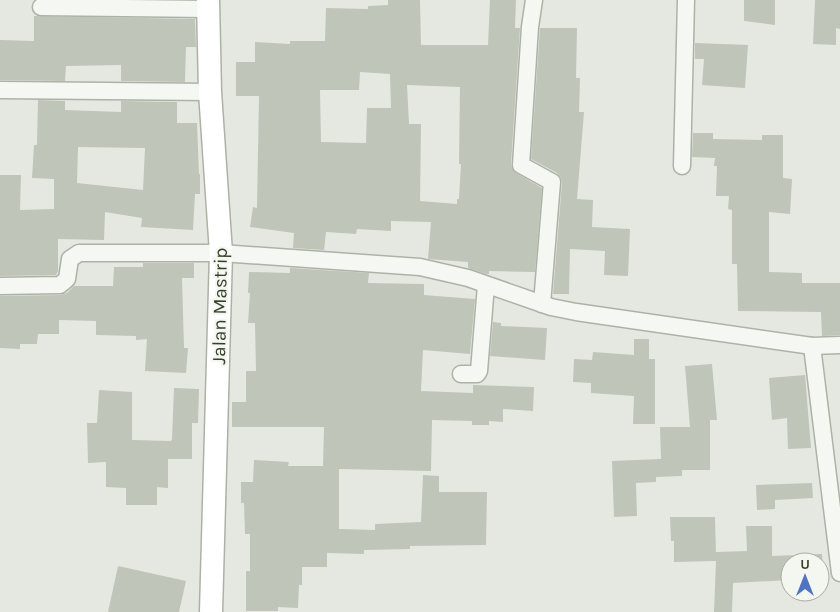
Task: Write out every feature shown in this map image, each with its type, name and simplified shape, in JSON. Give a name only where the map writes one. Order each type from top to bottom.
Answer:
[{"type":"main road","name":"Jalan Mastrip","points":[[208,5],[210,92],[221,253],[211,612]]},
{"type":"street","points":[[534,0],[530,27],[521,165],[552,182],[542,304]]},
{"type":"street","points":[[682,166],[686,0]]},
{"type":"street","points":[[41,7],[208,5]]},
{"type":"street","points":[[0,90],[210,92]]},
{"type":"street","points":[[0,286],[60,285],[67,279],[70,259],[80,252],[221,253],[420,266],[468,278],[542,304],[576,312],[812,346],[840,345]]},
{"type":"street","points":[[461,374],[477,374],[479,371],[486,285]]},
{"type":"street","points":[[812,346],[840,573]]},
{"type":"building","points":[[388,0],[420,0],[421,45],[488,45],[490,0],[516,0],[515,28],[520,28],[511,164],[512,169],[516,173],[542,188],[535,272],[489,271],[489,274],[486,274],[468,268],[468,262],[428,259],[431,222],[391,221],[391,231],[357,229],[356,234],[326,232],[324,250],[293,248],[294,233],[250,227],[253,207],[257,208],[259,96],[236,96],[236,62],[255,62],[255,42],[290,44],[290,41],[325,41],[326,8],[368,9],[368,6],[388,5]],"holes":[[[360,72],[390,74],[391,108],[367,108],[366,143],[321,142],[320,90],[359,90]],[[407,85],[460,87],[459,164],[461,164],[457,204],[420,201],[421,124],[409,124]]]},
{"type":"building","points":[[744,0],[775,0],[775,25],[744,21]]},
{"type":"building","points":[[815,0],[840,0],[840,29],[836,28],[836,45],[813,44]]},
{"type":"building","points":[[34,16],[195,19],[196,47],[186,47],[185,82],[121,81],[121,65],[66,66],[65,81],[0,80],[0,40],[34,41]]},
{"type":"building","points":[[540,28],[577,28],[576,78],[580,78],[579,112],[584,112],[577,199],[593,200],[592,227],[630,229],[628,276],[604,275],[605,251],[570,249],[569,294],[553,294],[561,178],[557,173],[531,159]]},
{"type":"building","points":[[695,43],[748,45],[745,88],[702,85],[704,59],[695,59]]},
{"type":"building","points":[[38,100],[65,101],[65,110],[121,112],[121,101],[177,102],[177,123],[197,123],[200,194],[195,194],[193,230],[141,227],[142,218],[105,212],[104,240],[58,239],[58,271],[56,275],[0,276],[0,175],[21,175],[20,210],[54,209],[54,179],[32,178],[34,145],[37,145]],"holes":[[[78,147],[145,148],[143,190],[77,183]]]},
{"type":"building","points":[[693,133],[713,133],[713,139],[762,140],[762,135],[783,135],[783,178],[792,179],[790,214],[769,212],[769,272],[802,273],[802,283],[840,283],[840,335],[822,336],[821,312],[738,311],[737,264],[732,264],[732,210],[728,209],[729,196],[716,196],[717,166],[714,166],[715,158],[692,157]]},
{"type":"building","points":[[143,263],[194,263],[194,278],[182,278],[184,348],[188,348],[186,373],[145,371],[147,339],[136,340],[136,336],[96,335],[96,321],[59,320],[59,334],[38,334],[37,344],[20,344],[20,349],[0,348],[0,296],[60,295],[67,293],[74,286],[113,286],[114,267],[143,267]]},
{"type":"building","points":[[290,268],[369,273],[368,283],[424,284],[424,295],[475,299],[470,354],[423,350],[421,391],[473,393],[473,385],[534,387],[533,411],[503,409],[503,422],[489,421],[489,425],[472,425],[472,421],[432,420],[431,471],[339,469],[339,529],[375,530],[375,524],[421,522],[423,475],[439,476],[439,492],[487,492],[486,545],[410,546],[410,549],[364,550],[364,554],[327,553],[327,567],[302,567],[302,585],[299,585],[298,608],[278,607],[278,611],[246,611],[246,571],[250,571],[250,534],[245,534],[244,503],[241,503],[241,482],[253,482],[254,460],[289,462],[288,466],[323,466],[324,427],[232,427],[232,402],[246,402],[246,371],[256,371],[255,323],[248,323],[249,272],[290,273]]},
{"type":"building","points":[[493,322],[501,323],[501,326],[547,328],[545,360],[490,356]]},
{"type":"building","points":[[634,339],[649,339],[649,359],[655,359],[655,424],[633,424],[634,396],[591,393],[591,383],[573,382],[574,359],[592,360],[593,352],[634,355]]},
{"type":"building","points":[[712,364],[717,420],[710,420],[710,470],[682,470],[682,476],[656,477],[656,482],[636,483],[637,516],[614,517],[612,461],[661,459],[660,427],[690,427],[685,366]]},
{"type":"building","points":[[805,375],[811,448],[788,449],[787,418],[772,420],[769,378]]},
{"type":"building","points":[[174,388],[199,389],[198,423],[192,423],[192,459],[168,459],[168,488],[157,487],[157,505],[126,505],[126,488],[106,487],[106,462],[88,463],[87,423],[97,423],[99,390],[132,392],[132,440],[171,441]]},
{"type":"building","points":[[812,483],[813,498],[775,500],[775,509],[757,510],[756,485]]},
{"type":"building","points":[[670,517],[715,517],[716,556],[716,552],[747,551],[746,526],[772,526],[772,556],[780,556],[780,581],[733,583],[732,612],[714,612],[716,561],[674,562],[674,541],[671,541]]},
{"type":"building","points":[[118,566],[186,581],[179,612],[108,612]]}]
